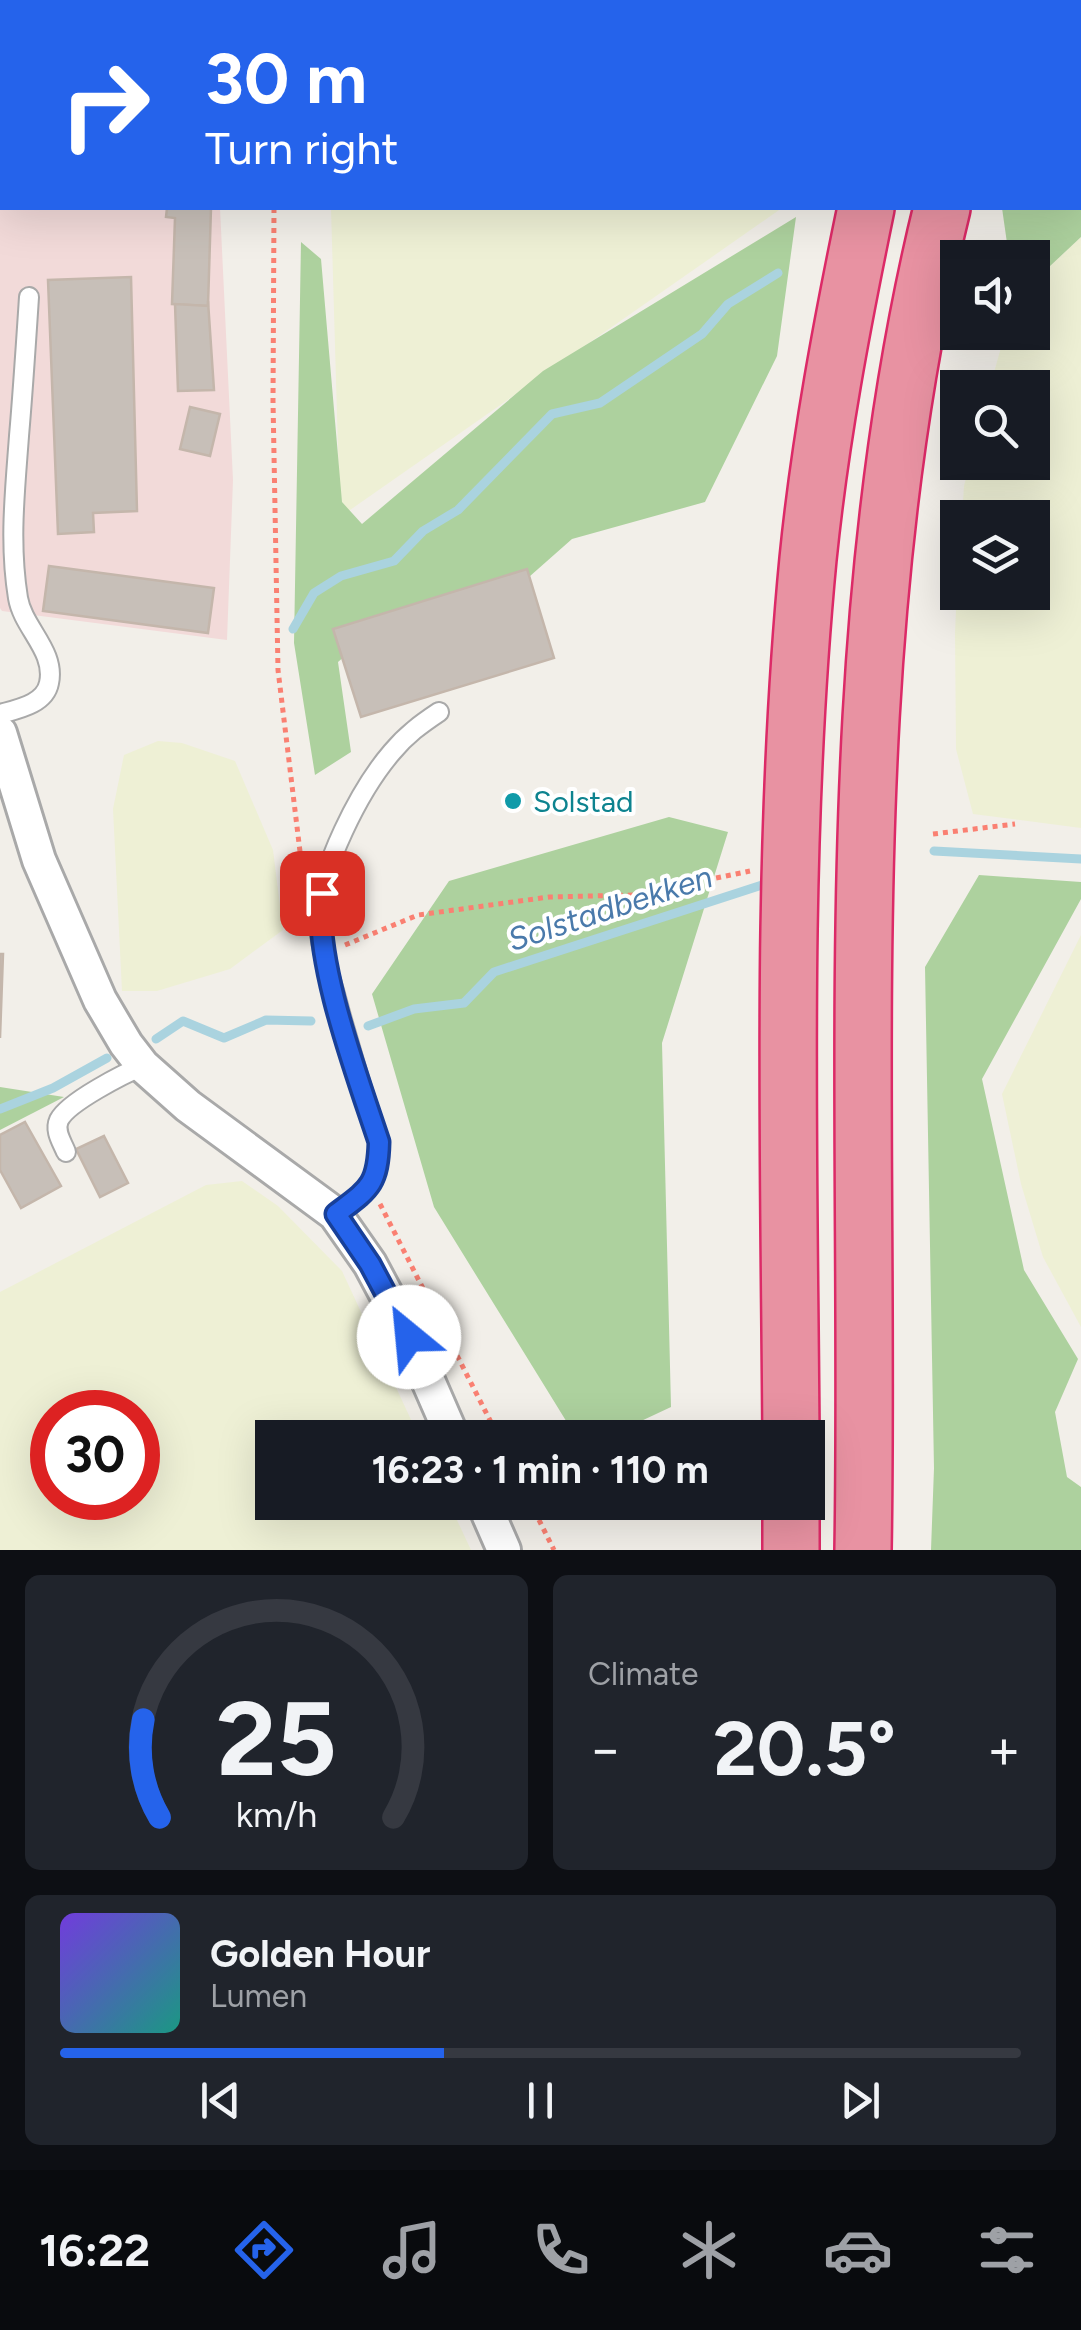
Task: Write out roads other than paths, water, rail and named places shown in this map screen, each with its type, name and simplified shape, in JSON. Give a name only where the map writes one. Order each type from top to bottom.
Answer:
[{"type":"highway","points":[[791,1420],[789,944],[798,700],[820,456],[866,210]]},
{"type":"highway","points":[[863,1550],[863,948],[872,677],[896,444],[942,210]]},
{"type":"highway","points":[[791,1520],[791,1550]]},
{"type":"street","points":[[0,733],[39,860],[100,1000],[126,1044],[188,1106],[336,1214],[370,1264],[409,1337],[445,1420]]},
{"type":"street","points":[[490,1520],[504,1550]]},
{"type":"lane","points":[[0,714],[42,697],[50,680],[44,650],[19,606],[12,560],[29,297]]},
{"type":"lane","points":[[336,1214],[372,1187],[379,1142],[324,954],[319,918],[322,893],[340,841],[390,754],[413,730],[439,712]]},
{"type":"lane","points":[[66,1152],[58,1133],[60,1120],[70,1109],[125,1073],[144,1066]]},
{"type":"waterway","points":[[293,629],[314,593],[341,576],[394,561],[423,531],[458,510],[552,414],[600,403],[702,334],[728,304],[778,273]]},
{"type":"waterway","name":"Solstadbekken","points":[[934,851],[1081,859]]},
{"type":"waterway","name":"Solstadbekken","points":[[368,1026],[414,1009],[464,1003],[494,972],[762,885]]},
{"type":"waterway","name":"Solstadbekken","points":[[156,1039],[183,1021],[224,1038],[266,1020],[311,1021]]},
{"type":"waterway","name":"Solstadbekken","points":[[0,1109],[53,1088],[107,1058]]},
{"type":"place","name":"Solstad","points":[[513,801]]}]
